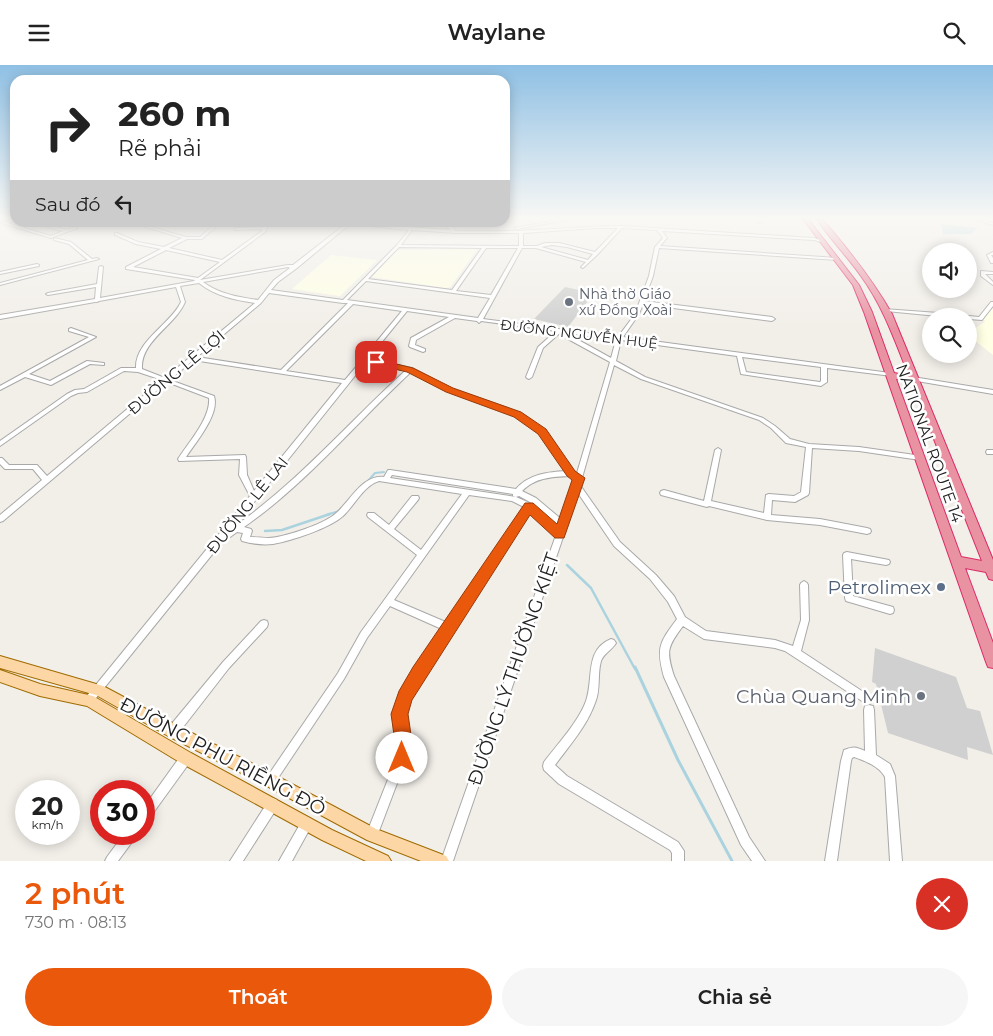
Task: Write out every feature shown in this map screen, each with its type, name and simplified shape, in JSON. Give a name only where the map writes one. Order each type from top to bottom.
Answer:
[{"type":"highway","name":"NATIONAL ROUTE 14","points":[[835,256],[856,285],[868,312],[993,662]]},
{"type":"highway","name":"NATIONAL ROUTE 14","points":[[850,256],[874,286],[886,310],[992,571]]},
{"type":"highway","points":[[890,375],[913,379]]},
{"type":"highway","points":[[957,561],[992,571]]},
{"type":"main road","name":"ĐƯỜNG PHÚ RIỀNG ĐỎ","points":[[0,662],[99,690],[372,835],[441,861]]},
{"type":"main road","name":"ĐƯỜNG PHÚ RIỀNG ĐỎ","points":[[0,676],[40,690],[89,701],[186,759],[273,804],[327,835],[383,861]]},
{"type":"street","points":[[87,256],[91,260]]},
{"type":"street","points":[[150,256],[128,268],[199,281],[208,289],[259,302]]},
{"type":"street","points":[[199,256],[223,261]]},
{"type":"street","points":[[199,281],[229,256]]},
{"type":"street","name":"ĐƯỜNG LÊ LỢI","points":[[0,519],[259,302],[268,291],[308,256]]},
{"type":"street","points":[[343,302],[389,256]]},
{"type":"street","points":[[453,292],[478,256]]},
{"type":"street","points":[[479,321],[516,256]]},
{"type":"street","points":[[571,256],[588,261]]},
{"type":"street","points":[[584,267],[594,256]]},
{"type":"street","points":[[619,339],[635,317],[642,302],[653,270],[655,256]]},
{"type":"street","points":[[794,256],[837,259]]},
{"type":"street","points":[[0,284],[97,259]]},
{"type":"street","points":[[0,273],[38,265]]},
{"type":"street","points":[[0,317],[97,301],[199,281],[288,266],[295,267]]},
{"type":"street","points":[[97,301],[101,267]]},
{"type":"street","points":[[993,273],[983,272],[993,284]]},
{"type":"street","points":[[365,280],[492,297]]},
{"type":"street","points":[[48,294],[99,285]]},
{"type":"street","points":[[138,370],[139,359],[147,345],[180,309],[183,302],[178,286]]},
{"type":"street","name":"ĐƯỜNG NGUYỄN HUỆ","points":[[268,291],[570,334],[739,354],[890,375]]},
{"type":"street","points":[[642,302],[772,319]]},
{"type":"street","points":[[282,372],[351,303]]},
{"type":"street","points":[[977,319],[980,319],[993,303]]},
{"type":"street","name":"ĐƯỜNG LÊ LAI","points":[[89,701],[405,310]]},
{"type":"street","points":[[886,310],[922,314]]},
{"type":"street","points":[[423,350],[412,346],[413,339],[453,317]]},
{"type":"street","points":[[0,388],[92,337],[71,330]]},
{"type":"street","points":[[529,377],[541,347],[558,332]]},
{"type":"street","points":[[570,334],[570,338],[643,378],[760,419],[773,427],[788,441],[809,446],[859,449],[920,458]]},
{"type":"street","name":"ĐƯỜNG LÝ THƯỜNG KIỆT","points":[[447,861],[560,534],[575,479],[614,362],[619,339]]},
{"type":"street","points":[[739,354],[742,373],[785,381],[821,384],[824,381],[824,366]]},
{"type":"street","points":[[192,358],[345,383]]},
{"type":"street","points":[[363,361],[410,369],[450,390],[510,411],[533,423],[562,459],[617,545],[653,577],[671,599],[682,620],[704,635],[775,644],[796,651],[868,705],[871,758]]},
{"type":"street","points":[[25,375],[51,383],[89,362],[102,364]]},
{"type":"street","points":[[0,444],[76,392],[85,391],[123,369],[138,370],[207,394],[214,401],[209,417],[181,459],[243,457],[243,475],[254,497]]},
{"type":"street","points":[[216,542],[237,529],[297,478],[410,369]]},
{"type":"street","points":[[913,379],[993,392]]},
{"type":"street","points":[[766,517],[769,497],[795,499],[805,493],[809,446]]},
{"type":"street","points":[[708,503],[718,450]]},
{"type":"street","points":[[0,460],[7,467],[35,467],[46,480]]},
{"type":"street","points":[[386,480],[390,472],[518,492],[533,500],[562,524]]},
{"type":"street","points":[[513,499],[518,492],[536,477],[575,479]]},
{"type":"street","points":[[237,529],[248,531],[245,539],[273,541],[334,519],[374,479],[513,499],[529,506],[560,534]]},
{"type":"street","points":[[270,780],[341,676],[364,635],[467,492]]},
{"type":"street","points":[[664,493],[706,505],[708,503],[766,517],[820,522],[867,531]]},
{"type":"street","points":[[389,530],[414,498]]},
{"type":"street","points":[[372,835],[405,749],[399,714],[401,707],[419,673],[529,506]]},
{"type":"street","points":[[371,515],[422,555]]},
{"type":"street","points":[[886,562],[847,555],[849,598],[890,610]]},
{"type":"street","points":[[796,651],[805,620],[804,585]]},
{"type":"street","points":[[388,602],[449,628]]},
{"type":"street","points":[[682,620],[664,647],[662,654],[669,677],[744,841],[759,861]]},
{"type":"street","points":[[173,731],[226,665],[264,624]]},
{"type":"street","points":[[611,643],[602,649],[596,659],[591,704],[548,766],[564,780],[674,846],[678,851],[678,861]]},
{"type":"street","points":[[831,861],[846,761],[848,755],[854,752],[871,758],[886,768],[890,776],[896,861]]},
{"type":"street","points":[[155,801],[186,759]]},
{"type":"street","points":[[236,861],[273,804]]},
{"type":"street","points":[[285,861],[307,823]]},
{"type":"street","points":[[111,861],[123,845]]},
{"type":"shaded area","points":[[330,256],[377,260],[340,296],[292,289]]},
{"type":"shaded area","points":[[391,256],[473,256],[450,287],[446,288],[372,277]]},
{"type":"shaded area","name":"Nhà thờ Giáo xứ Đồng Xoài","points":[[565,287],[594,293],[568,327],[534,319]]},
{"type":"shaded area","points":[[993,308],[993,355],[977,342],[977,327],[985,322],[983,318]]},
{"type":"shaded area","name":"Chùa Quang Minh","points":[[875,648],[956,677],[967,708],[980,711],[993,755],[967,747],[968,760],[888,733],[876,684],[872,682]]},
{"type":"waterway","points":[[367,482],[375,473],[384,472]]},
{"type":"waterway","points":[[326,515],[339,511]]},
{"type":"waterway","points":[[265,531],[282,530],[330,514]]},
{"type":"waterway","points":[[567,565],[591,588],[635,669]]},
{"type":"waterway","points":[[635,667],[678,760],[732,861]]},
{"type":"place","name":"Nhà thờ Giáo xứ Đồng Xoài","points":[[569,302]]},
{"type":"place","name":"Petrolimex","points":[[941,587]]},
{"type":"place","name":"Chùa Quang Minh","points":[[921,696]]},
{"type":"route","points":[[376,362],[410,369],[437,385],[500,407],[533,423],[542,431],[571,473],[579,478],[560,534],[529,506],[419,673],[405,697],[399,714],[405,749],[402,758]]}]
